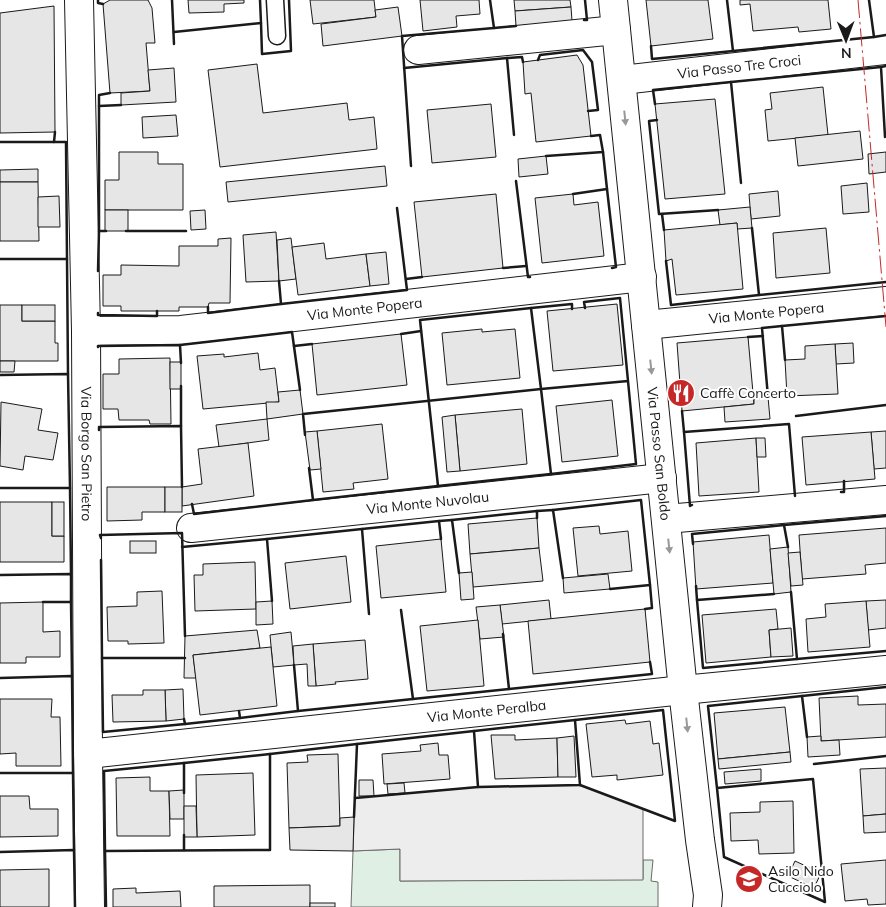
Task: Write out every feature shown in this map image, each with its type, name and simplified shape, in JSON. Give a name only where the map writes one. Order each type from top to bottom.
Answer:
[{"type":"street","name":"Via Borgo San Pietro","points":[[79,0],[86,331],[90,907]]},
{"type":"street","name":"Via Passo San Boldo","points":[[614,0],[683,690],[708,895],[707,907]]},
{"type":"street","points":[[418,50],[616,30]]},
{"type":"street","name":"Via Passo Tre Croci","points":[[622,80],[886,50]]},
{"type":"street","name":"Via Monte Popera","points":[[86,331],[181,330],[642,277]]},
{"type":"street","name":"Via Monte Popera","points":[[646,325],[886,301]]},
{"type":"street","name":"Via Monte Nuvolau","points":[[192,528],[662,478]]},
{"type":"street","points":[[666,519],[886,500]]},
{"type":"street","name":"Via Monte Peralba","points":[[88,754],[886,670]]},
{"type":"lane","points":[[275,0],[277,36]]},
{"type":"green space","points":[[400,849],[400,881],[643,879],[643,860],[653,860],[651,881],[658,882],[658,907],[351,907],[353,851]]},
{"type":"shaded area","points":[[580,785],[643,809],[643,880],[400,881],[400,849],[353,851],[355,798],[478,787]]},
{"type":"building","points":[[110,0],[148,0],[152,8],[155,43],[146,43],[150,91],[110,93],[103,4]]},
{"type":"building","points":[[188,0],[244,0],[244,3],[224,4],[224,12],[189,13]]},
{"type":"building","points":[[310,0],[374,0],[376,17],[313,24]]},
{"type":"building","points":[[420,0],[479,0],[480,14],[456,16],[457,27],[423,31]]},
{"type":"building","points":[[514,0],[570,0],[571,7],[515,11]]},
{"type":"building","points":[[646,0],[708,0],[713,39],[651,46]]},
{"type":"building","points":[[740,0],[828,0],[831,29],[799,32],[798,27],[753,31],[750,4],[740,5]]},
{"type":"building","points":[[54,6],[55,132],[0,133],[0,13]]},
{"type":"building","points":[[398,7],[402,36],[323,46],[321,24],[376,17],[375,10]]},
{"type":"building","points":[[571,7],[572,21],[516,26],[515,11]]},
{"type":"building","points":[[577,55],[583,65],[591,136],[536,142],[531,93],[525,94],[523,62]]},
{"type":"building","points":[[257,64],[263,113],[347,103],[349,120],[374,117],[377,149],[220,167],[208,70]]},
{"type":"building","points":[[174,68],[176,102],[121,105],[121,93],[150,91],[148,70]]},
{"type":"building","points":[[823,87],[828,135],[768,141],[765,110],[772,109],[770,93]]},
{"type":"building","points":[[715,99],[725,194],[665,199],[655,104]]},
{"type":"building","points":[[491,104],[496,157],[432,163],[427,110]]},
{"type":"building","points":[[176,115],[178,136],[143,138],[142,117]]},
{"type":"building","points":[[860,131],[863,159],[798,166],[795,138]]},
{"type":"building","points":[[119,152],[158,152],[158,164],[183,164],[183,210],[105,210],[105,180],[119,180]]},
{"type":"building","points":[[886,152],[886,172],[869,174],[868,154]]},
{"type":"building","points":[[546,156],[548,174],[519,177],[518,159]]},
{"type":"building","points":[[385,166],[387,186],[228,202],[226,182]]},
{"type":"building","points":[[38,169],[38,182],[0,182],[0,170]]},
{"type":"building","points":[[0,182],[38,182],[39,241],[0,241]]},
{"type":"building","points":[[867,183],[869,212],[843,214],[841,186]]},
{"type":"building","points":[[778,191],[780,216],[751,219],[749,194]]},
{"type":"building","points":[[496,194],[503,268],[422,277],[414,202]]},
{"type":"building","points":[[573,194],[574,205],[598,202],[604,256],[542,263],[535,198]]},
{"type":"building","points":[[59,196],[60,227],[38,227],[38,197]]},
{"type":"building","points":[[750,207],[752,228],[737,229],[737,223],[720,225],[718,210]]},
{"type":"building","points":[[105,210],[128,210],[128,231],[105,231]]},
{"type":"building","points":[[205,210],[206,229],[191,230],[190,211]]},
{"type":"building","points":[[737,223],[743,289],[676,295],[672,259],[666,261],[664,230]]},
{"type":"building","points":[[826,228],[830,273],[776,278],[773,233]]},
{"type":"building","points":[[276,232],[279,281],[246,282],[243,235]]},
{"type":"building","points":[[231,238],[230,303],[209,303],[208,307],[179,307],[179,311],[121,311],[121,306],[103,306],[103,275],[121,275],[121,265],[179,266],[179,246],[218,246],[218,239]]},
{"type":"building","points":[[291,238],[296,279],[279,281],[277,240]]},
{"type":"building","points":[[324,243],[326,259],[366,254],[370,286],[298,295],[292,247]]},
{"type":"building","points":[[386,252],[389,284],[370,286],[366,254]]},
{"type":"building","points":[[617,304],[623,365],[553,371],[547,311]]},
{"type":"building","points":[[0,305],[22,305],[22,321],[55,321],[55,343],[58,343],[58,361],[0,361]]},
{"type":"building","points":[[22,305],[55,305],[55,321],[22,321]]},
{"type":"building","points":[[482,329],[482,332],[515,329],[520,378],[447,385],[442,333]]},
{"type":"building","points":[[401,334],[407,385],[317,395],[312,344]]},
{"type":"building","points":[[748,337],[754,404],[682,411],[677,343]]},
{"type":"building","points":[[853,343],[854,363],[836,364],[835,344]]},
{"type":"building","points":[[835,344],[838,394],[787,396],[785,360],[805,359],[805,346]]},
{"type":"building","points":[[258,353],[260,370],[275,368],[279,402],[203,409],[197,356],[224,354],[224,357]]},
{"type":"building","points":[[170,358],[171,424],[150,424],[149,420],[119,420],[118,409],[103,409],[103,374],[119,374],[119,359]]},
{"type":"building","points":[[0,361],[15,361],[14,372],[0,372]]},
{"type":"building","points":[[170,362],[181,362],[181,389],[170,389]]},
{"type":"building","points":[[300,390],[303,414],[267,419],[266,402],[279,402],[278,392]]},
{"type":"building","points":[[768,397],[770,419],[725,422],[724,407],[754,404],[754,399]]},
{"type":"building","points":[[612,400],[618,456],[562,462],[556,406]]},
{"type":"building","points":[[1,402],[42,409],[38,430],[58,433],[53,460],[25,456],[23,470],[0,466]]},
{"type":"building","points":[[522,409],[527,464],[460,471],[455,415]]},
{"type":"building","points":[[455,415],[460,471],[447,472],[442,417]]},
{"type":"building","points":[[267,419],[269,440],[219,447],[216,425]]},
{"type":"building","points":[[382,424],[388,479],[353,483],[354,489],[323,492],[317,431]]},
{"type":"building","points":[[317,431],[321,469],[310,470],[305,432]]},
{"type":"building","points":[[886,431],[886,468],[874,469],[871,432]]},
{"type":"building","points":[[871,432],[875,479],[806,485],[802,437]]},
{"type":"building","points":[[756,438],[759,492],[699,496],[696,443]]},
{"type":"building","points":[[756,438],[765,438],[766,457],[757,457]]},
{"type":"building","points":[[248,443],[254,496],[182,506],[182,487],[202,484],[198,449]]},
{"type":"building","points":[[107,487],[165,487],[165,512],[142,512],[142,520],[107,521]]},
{"type":"building","points":[[165,487],[182,487],[182,512],[165,512]]},
{"type":"building","points":[[0,502],[52,502],[52,536],[64,536],[64,562],[0,562]]},
{"type":"building","points":[[52,502],[64,502],[64,536],[52,536]]},
{"type":"building","points":[[537,518],[539,548],[470,554],[468,524]]},
{"type":"building","points":[[599,526],[600,534],[628,531],[632,571],[578,576],[573,528]]},
{"type":"building","points":[[886,528],[886,563],[865,565],[866,574],[802,579],[799,535]]},
{"type":"building","points":[[769,535],[773,583],[696,589],[693,542]]},
{"type":"building","points":[[441,539],[446,592],[381,598],[376,546]]},
{"type":"building","points":[[130,541],[156,541],[156,553],[130,553]]},
{"type":"building","points":[[788,547],[791,592],[774,594],[770,549]]},
{"type":"building","points":[[539,548],[543,581],[473,587],[470,554]]},
{"type":"building","points":[[800,552],[803,585],[791,586],[788,553]]},
{"type":"building","points":[[346,556],[351,602],[290,609],[285,563]]},
{"type":"building","points":[[255,562],[256,609],[195,611],[194,575],[203,575],[203,564]]},
{"type":"building","points":[[472,572],[474,599],[461,600],[459,573]]},
{"type":"building","points":[[608,574],[610,589],[564,593],[563,578]]},
{"type":"building","points":[[162,591],[164,643],[128,644],[128,641],[108,641],[107,607],[137,606],[137,592]]},
{"type":"building","points":[[549,600],[551,619],[502,624],[500,605]]},
{"type":"building","points":[[886,600],[886,628],[868,630],[866,601]]},
{"type":"building","points":[[272,601],[273,624],[256,625],[256,602]]},
{"type":"building","points":[[866,601],[870,647],[808,652],[806,619],[826,617],[825,604]]},
{"type":"building","points":[[43,602],[43,632],[60,631],[60,657],[26,657],[26,663],[0,663],[0,603]]},
{"type":"building","points":[[500,605],[504,637],[480,639],[476,607]]},
{"type":"building","points":[[645,609],[650,662],[533,674],[528,621]]},
{"type":"building","points":[[776,609],[778,629],[769,630],[771,657],[706,663],[702,615]]},
{"type":"building","points":[[478,620],[484,686],[427,691],[420,626]]},
{"type":"building","points":[[791,628],[793,656],[771,657],[769,630]]},
{"type":"building","points":[[257,630],[260,648],[193,655],[196,678],[184,678],[185,636]]},
{"type":"building","points":[[291,632],[294,665],[273,667],[270,635]]},
{"type":"building","points":[[365,640],[368,679],[316,686],[313,644]]},
{"type":"building","points":[[313,644],[316,686],[308,686],[307,664],[294,665],[293,646]]},
{"type":"building","points":[[271,647],[277,706],[200,715],[193,655]]},
{"type":"building","points":[[183,689],[184,719],[166,721],[165,690]]},
{"type":"building","points":[[143,690],[165,690],[166,721],[113,722],[112,695],[143,695]]},
{"type":"building","points":[[858,696],[858,705],[886,704],[886,737],[821,741],[819,698]]},
{"type":"building","points":[[0,699],[52,699],[51,717],[60,717],[61,766],[16,766],[16,753],[0,754]]},
{"type":"building","points":[[785,707],[790,752],[718,759],[714,713]]},
{"type":"building","points":[[625,720],[626,724],[650,721],[653,744],[659,743],[663,775],[617,780],[617,775],[592,777],[586,724]]},
{"type":"building","points":[[491,735],[515,735],[515,740],[557,738],[558,777],[495,779]]},
{"type":"building","points":[[574,736],[576,777],[558,777],[557,738]]},
{"type":"building","points":[[821,736],[821,741],[839,740],[840,755],[808,757],[807,737]]},
{"type":"building","points":[[438,743],[439,755],[448,755],[450,779],[384,784],[382,754],[421,751],[420,745]]},
{"type":"building","points":[[790,752],[791,762],[719,769],[718,759]]},
{"type":"building","points":[[338,754],[340,826],[289,828],[287,763],[308,762],[307,755]]},
{"type":"building","points":[[886,768],[886,814],[863,816],[860,769]]},
{"type":"building","points":[[761,769],[761,781],[725,784],[724,772]]},
{"type":"building","points":[[253,773],[255,835],[197,837],[196,775]]},
{"type":"building","points":[[150,777],[150,791],[169,791],[170,836],[117,836],[116,778]]},
{"type":"building","points":[[359,780],[373,780],[374,796],[359,796]]},
{"type":"building","points":[[404,783],[405,793],[388,794],[387,784]]},
{"type":"building","points":[[184,790],[184,819],[170,819],[169,791]]},
{"type":"building","points":[[0,796],[29,796],[30,809],[58,809],[58,836],[0,837]]},
{"type":"building","points":[[793,801],[794,853],[759,854],[758,840],[731,841],[730,813],[760,812],[760,802]]},
{"type":"building","points":[[184,806],[196,806],[197,837],[184,837]]},
{"type":"building","points":[[886,814],[886,832],[864,833],[863,816]]},
{"type":"building","points":[[354,817],[353,851],[290,850],[289,828],[340,826],[340,818]]},
{"type":"building","points":[[886,860],[886,904],[868,905],[867,899],[845,901],[841,864]]},
{"type":"building","points":[[795,861],[821,873],[814,888],[788,876]]},
{"type":"building","points":[[49,869],[49,907],[0,907],[0,870]]},
{"type":"building","points":[[310,885],[310,907],[214,907],[214,886]]},
{"type":"building","points":[[136,888],[136,893],[180,891],[181,907],[113,907],[113,889]]},
{"type":"building","points":[[310,903],[335,903],[335,907],[310,907]]},
{"type":"wall","points":[[98,0],[98,3],[103,4]]},
{"type":"wall","points":[[172,0],[174,44]]},
{"type":"wall","points":[[174,32],[261,23],[260,0]]},
{"type":"wall","points":[[261,23],[262,54],[291,51],[289,0]]},
{"type":"wall","points":[[490,0],[494,28],[516,26]]},
{"type":"wall","points":[[584,20],[587,20],[585,0]]},
{"type":"wall","points":[[727,0],[733,51],[874,37]]},
{"type":"wall","points":[[869,0],[874,37],[886,35]]},
{"type":"wall","points":[[411,166],[402,36],[494,28]]},
{"type":"wall","points":[[651,46],[652,59],[733,51]]},
{"type":"wall","points":[[538,60],[540,55],[583,50],[592,62],[598,110],[588,111]]},
{"type":"wall","points":[[507,58],[522,57],[523,62]]},
{"type":"wall","points":[[404,68],[507,58],[514,135]]},
{"type":"wall","points":[[885,137],[881,67],[886,66]]},
{"type":"wall","points":[[741,183],[731,82],[881,67]]},
{"type":"wall","points":[[655,104],[653,90],[731,82]]},
{"type":"wall","points":[[99,106],[99,95],[110,93]]},
{"type":"wall","points":[[99,231],[99,106],[121,105]]},
{"type":"wall","points":[[657,120],[649,121],[659,214],[718,210]]},
{"type":"wall","points":[[54,142],[55,132]]},
{"type":"wall","points":[[546,156],[603,152],[600,135],[591,136]]},
{"type":"wall","points":[[0,142],[66,142],[67,259]]},
{"type":"wall","points":[[573,194],[607,189],[603,152]]},
{"type":"wall","points":[[516,181],[528,277],[530,277]]},
{"type":"wall","points":[[607,189],[616,267],[612,268]]},
{"type":"wall","points":[[279,281],[281,304],[407,290],[397,208]]},
{"type":"wall","points":[[662,214],[664,230]]},
{"type":"wall","points":[[666,261],[671,305],[759,295],[752,228]]},
{"type":"wall","points":[[98,271],[99,231],[106,231]]},
{"type":"wall","points":[[126,231],[186,231]]},
{"type":"wall","points":[[0,259],[67,259],[68,374]]},
{"type":"wall","points":[[503,268],[526,266]]},
{"type":"wall","points":[[406,279],[422,277]]},
{"type":"wall","points":[[759,295],[886,282]]},
{"type":"wall","points":[[585,308],[584,302],[620,298],[628,381],[541,389],[551,474],[636,464],[628,381]]},
{"type":"wall","points":[[208,307],[208,313],[281,304]]},
{"type":"wall","points":[[531,308],[572,304],[572,309]]},
{"type":"wall","points":[[305,435],[303,414],[541,389],[531,308],[420,320],[438,486],[551,474]]},
{"type":"wall","points":[[98,313],[98,315],[157,316],[157,311]]},
{"type":"wall","points":[[785,360],[782,326],[886,316]]},
{"type":"wall","points":[[768,397],[762,328],[782,326]]},
{"type":"wall","points":[[401,334],[421,331]]},
{"type":"wall","points":[[180,345],[292,332],[300,390]]},
{"type":"wall","points":[[748,337],[763,336]]},
{"type":"wall","points":[[294,346],[312,344]]},
{"type":"wall","points":[[98,347],[180,345],[181,363]]},
{"type":"wall","points":[[0,375],[68,374],[70,488]]},
{"type":"wall","points":[[181,386],[181,426]]},
{"type":"wall","points":[[796,416],[886,405]]},
{"type":"wall","points":[[682,411],[684,432]]},
{"type":"wall","points":[[692,505],[690,506],[684,432],[789,424],[795,496]]},
{"type":"wall","points":[[99,430],[99,427],[181,426],[182,487]]},
{"type":"wall","points":[[309,468],[313,500],[438,486]]},
{"type":"wall","points":[[841,492],[844,492],[844,481]]},
{"type":"wall","points":[[0,488],[70,488],[71,574]]},
{"type":"wall","points":[[192,504],[194,514],[313,500]]},
{"type":"wall","points":[[553,510],[641,500],[650,585],[610,589]]},
{"type":"wall","points":[[537,511],[553,510],[563,578]]},
{"type":"wall","points":[[452,520],[537,511],[537,518]]},
{"type":"wall","points":[[788,547],[784,525],[886,516]]},
{"type":"wall","points":[[439,521],[452,520],[459,573]]},
{"type":"wall","points":[[362,529],[439,521],[441,539]]},
{"type":"wall","points":[[693,544],[692,534],[784,525]]},
{"type":"wall","points":[[267,539],[362,529],[369,614]]},
{"type":"wall","points":[[101,538],[100,535],[182,533],[185,636]]},
{"type":"wall","points":[[182,547],[267,539],[272,601]]},
{"type":"wall","points":[[101,560],[102,658]]},
{"type":"wall","points":[[0,575],[71,574],[71,602]]},
{"type":"wall","points":[[645,609],[652,608],[650,585]]},
{"type":"wall","points":[[696,586],[697,600]]},
{"type":"wall","points":[[774,594],[697,600],[703,668],[797,659],[791,592]]},
{"type":"wall","points":[[43,602],[71,602],[72,676]]},
{"type":"wall","points":[[401,610],[413,699],[509,689]]},
{"type":"wall","points":[[503,634],[509,689],[652,674],[650,662]]},
{"type":"wall","points":[[797,659],[886,651]]},
{"type":"wall","points":[[185,658],[102,658],[103,732],[185,724]]},
{"type":"wall","points":[[294,665],[298,711],[413,699]]},
{"type":"wall","points":[[0,678],[72,676],[73,773]]},
{"type":"wall","points":[[807,737],[802,696],[886,687]]},
{"type":"wall","points":[[717,788],[724,857],[825,902],[813,779],[717,788],[708,706],[802,696]]},
{"type":"wall","points":[[575,720],[663,710],[675,821],[580,785]]},
{"type":"wall","points":[[239,711],[240,718],[298,711]]},
{"type":"wall","points":[[184,719],[185,724],[240,718]]},
{"type":"wall","points":[[474,731],[575,720],[580,785],[478,787]]},
{"type":"wall","points":[[355,798],[478,787],[474,731],[357,744]]},
{"type":"wall","points":[[270,754],[357,744],[354,817]]},
{"type":"wall","points":[[106,907],[105,851],[270,850],[270,754],[184,763]]},
{"type":"wall","points":[[814,764],[886,756]]},
{"type":"wall","points":[[105,851],[104,771],[184,763],[184,793]]},
{"type":"wall","points":[[0,773],[73,773],[74,850]]},
{"type":"wall","points":[[184,835],[184,850]]},
{"type":"wall","points":[[0,852],[74,850],[75,907]]},
{"type":"power","points":[[858,0],[886,327]]},
{"type":"place","name":"Caffè Concerto","points":[[681,393]]},
{"type":"place","name":"Asilo Nido Cucciolo","points":[[749,879]]}]
